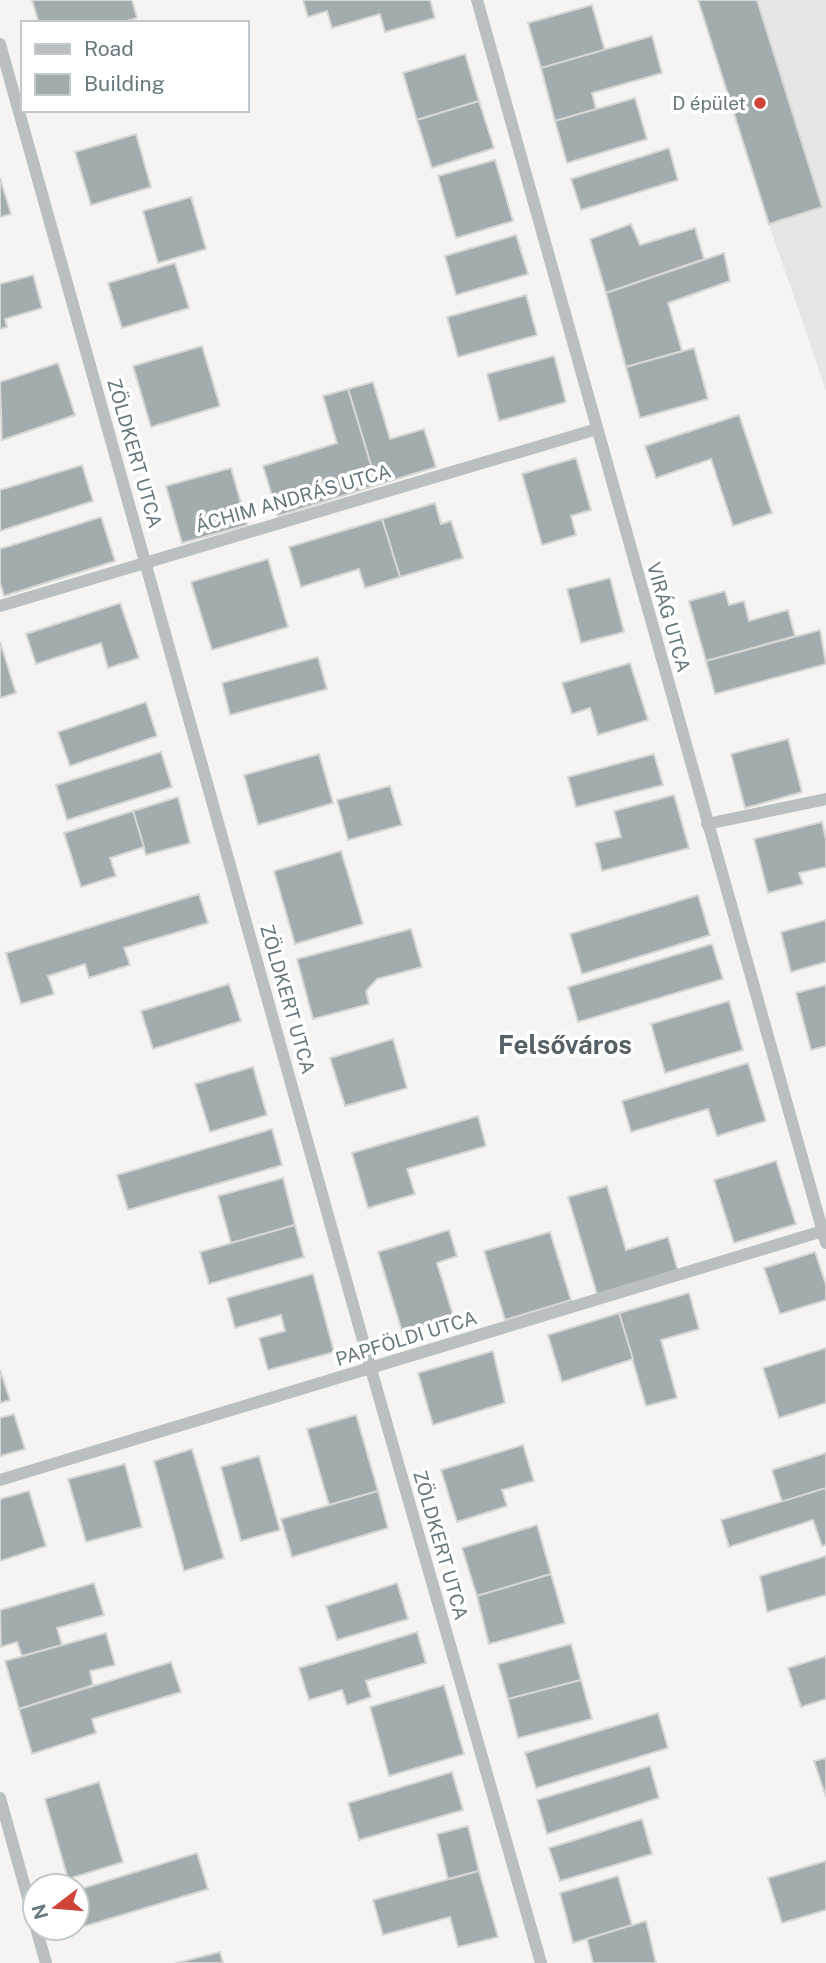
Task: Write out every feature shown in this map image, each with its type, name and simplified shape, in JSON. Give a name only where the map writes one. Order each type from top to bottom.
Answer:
[{"type":"street","name":"VIRÁG UTCA","points":[[477,0],[707,824],[825,1235]]},
{"type":"street","name":"ZÖLDKERT UTCA","points":[[0,44],[371,1369],[541,1963]]},
{"type":"street","name":"ÁCHIM ANDRÁS UTCA","points":[[0,606],[597,429]]},
{"type":"street","points":[[707,824],[826,799]]},
{"type":"street","name":"PAPFÖLDI UTCA","points":[[0,1480],[825,1235]]},
{"type":"street","points":[[0,1798],[21,1873]]},
{"type":"street","points":[[40,1942],[46,1963]]},
{"type":"shaded area","points":[[698,0],[826,0],[826,391],[769,224]]},
{"type":"building","points":[[32,0],[132,0],[137,18],[126,21],[38,21]]},
{"type":"building","points":[[303,0],[430,0],[435,18],[385,32],[380,14],[332,28],[327,11],[308,17]]},
{"type":"building","name":"D épület","points":[[698,0],[757,0],[822,207],[769,224]]},
{"type":"building","points":[[592,5],[605,51],[541,68],[528,23]]},
{"type":"building","points":[[652,36],[662,73],[592,93],[596,109],[555,121],[541,68]]},
{"type":"building","points":[[465,54],[479,101],[417,120],[403,73]]},
{"type":"building","points":[[635,98],[647,139],[567,163],[555,121]]},
{"type":"building","points":[[479,101],[494,148],[432,168],[417,120]]},
{"type":"building","points":[[136,134],[151,187],[91,205],[75,152]]},
{"type":"building","points":[[669,148],[678,180],[581,210],[571,179]]},
{"type":"building","points":[[495,160],[513,221],[456,238],[438,176]]},
{"type":"building","points":[[0,178],[11,214],[0,217]]},
{"type":"building","points":[[191,197],[206,249],[158,263],[143,211]]},
{"type":"building","points":[[631,224],[640,245],[695,228],[704,259],[606,293],[590,239]]},
{"type":"building","points":[[516,235],[528,274],[456,295],[445,256]]},
{"type":"building","points":[[724,253],[730,281],[668,303],[682,351],[626,367],[606,293]]},
{"type":"building","points":[[175,263],[189,308],[122,328],[108,283]]},
{"type":"building","points":[[33,275],[42,308],[5,319],[7,327],[0,329],[0,284]]},
{"type":"building","points":[[526,295],[537,335],[458,357],[447,317]]},
{"type":"building","points":[[202,346],[220,406],[151,427],[133,366]]},
{"type":"building","points":[[694,348],[708,399],[640,418],[626,367]]},
{"type":"building","points":[[554,356],[566,402],[499,421],[487,374]]},
{"type":"building","points":[[58,363],[75,415],[2,440],[0,382]]},
{"type":"building","points":[[373,382],[390,439],[424,429],[436,467],[377,485],[348,389]]},
{"type":"building","points":[[348,389],[377,485],[278,516],[263,466],[337,443],[323,396]]},
{"type":"building","points":[[739,415],[772,513],[733,526],[711,459],[656,478],[645,446]]},
{"type":"building","points":[[576,458],[591,510],[571,516],[576,535],[542,545],[522,474]]},
{"type":"building","points":[[82,465],[93,501],[0,531],[0,490]]},
{"type":"building","points":[[231,468],[247,525],[182,543],[166,486]]},
{"type":"building","points":[[435,503],[441,524],[451,521],[463,558],[400,577],[382,519]]},
{"type":"building","points":[[101,517],[115,561],[4,596],[0,582],[0,549]]},
{"type":"building","points":[[382,519],[400,577],[365,588],[359,569],[301,587],[289,547]]},
{"type":"building","points":[[268,559],[288,627],[212,650],[191,582]]},
{"type":"building","points":[[610,578],[624,632],[581,643],[567,589]]},
{"type":"building","points":[[725,591],[729,605],[744,601],[749,621],[788,610],[795,636],[706,661],[689,601]]},
{"type":"building","points":[[120,603],[139,658],[108,668],[101,643],[36,664],[26,634]]},
{"type":"building","points":[[820,630],[826,664],[715,694],[706,661]]},
{"type":"building","points":[[0,642],[16,693],[0,698]]},
{"type":"building","points":[[318,657],[327,689],[230,715],[222,683]]},
{"type":"building","points":[[630,663],[648,720],[598,735],[590,708],[572,714],[562,683]]},
{"type":"building","points":[[146,702],[157,736],[70,766],[58,732]]},
{"type":"building","points":[[788,739],[802,792],[745,808],[731,754]]},
{"type":"building","points":[[161,752],[172,787],[67,820],[56,785]]},
{"type":"building","points":[[319,754],[333,803],[258,825],[244,775]]},
{"type":"building","points":[[654,754],[663,785],[576,807],[568,777]]},
{"type":"building","points":[[390,786],[402,825],[348,840],[337,800]]},
{"type":"building","points":[[674,795],[689,848],[602,871],[595,843],[621,837],[614,811]]},
{"type":"building","points":[[178,797],[190,843],[146,855],[133,811]]},
{"type":"building","points":[[133,811],[144,847],[110,858],[116,876],[81,887],[64,833]]},
{"type":"building","points":[[822,822],[826,839],[826,867],[799,873],[803,884],[768,893],[754,839]]},
{"type":"building","points":[[341,851],[363,924],[295,944],[274,871]]},
{"type":"building","points":[[199,894],[208,923],[124,948],[130,965],[89,978],[85,964],[48,976],[54,994],[21,1004],[6,953]]},
{"type":"building","points":[[698,895],[710,935],[582,974],[570,934]]},
{"type":"building","points":[[826,920],[826,962],[791,972],[781,932]]},
{"type":"building","points":[[411,929],[422,967],[377,979],[366,991],[369,1004],[313,1019],[297,959]]},
{"type":"building","points":[[712,944],[723,979],[578,1022],[568,987]]},
{"type":"building","points":[[229,984],[241,1021],[153,1049],[141,1011]]},
{"type":"building","points":[[826,985],[826,1046],[811,1050],[796,993]]},
{"type":"building","points":[[729,1001],[743,1050],[665,1073],[651,1024]]},
{"type":"building","points":[[393,1039],[407,1088],[345,1106],[330,1058]]},
{"type":"building","points":[[748,1063],[766,1121],[717,1136],[708,1109],[631,1132],[622,1101]]},
{"type":"building","points":[[253,1067],[267,1115],[210,1132],[195,1084]]},
{"type":"building","points":[[478,1116],[486,1146],[407,1169],[415,1194],[368,1208],[352,1153]]},
{"type":"building","points":[[272,1129],[282,1165],[128,1210],[117,1175]]},
{"type":"building","points":[[776,1161],[796,1224],[734,1243],[714,1180]]},
{"type":"building","points":[[283,1178],[295,1225],[231,1243],[218,1196]]},
{"type":"building","points":[[607,1186],[626,1250],[668,1237],[678,1271],[597,1294],[568,1197]]},
{"type":"building","points":[[295,1225],[304,1257],[209,1284],[200,1252]]},
{"type":"building","points":[[449,1230],[457,1256],[437,1263],[453,1315],[402,1331],[378,1252]]},
{"type":"building","points":[[550,1232],[571,1300],[505,1320],[484,1251]]},
{"type":"building","points":[[815,1252],[826,1285],[826,1300],[780,1314],[764,1268]]},
{"type":"building","points":[[313,1274],[334,1352],[268,1370],[259,1338],[285,1331],[281,1315],[235,1328],[227,1298]]},
{"type":"building","points":[[689,1293],[699,1329],[661,1340],[677,1398],[646,1406],[619,1313]]},
{"type":"building","points":[[619,1313],[633,1359],[562,1382],[548,1335]]},
{"type":"building","points":[[826,1348],[826,1403],[779,1418],[763,1368]]},
{"type":"building","points":[[493,1351],[505,1403],[433,1425],[418,1373]]},
{"type":"building","points":[[0,1370],[10,1400],[0,1403]]},
{"type":"building","points":[[14,1414],[25,1449],[0,1456],[0,1418]]},
{"type":"building","points":[[356,1415],[378,1491],[329,1505],[307,1429]]},
{"type":"building","points":[[523,1445],[534,1481],[502,1490],[507,1506],[457,1522],[441,1470]]},
{"type":"building","points":[[192,1449],[224,1558],[184,1571],[154,1461]]},
{"type":"building","points":[[826,1453],[826,1488],[782,1502],[772,1470]]},
{"type":"building","points":[[259,1456],[280,1530],[241,1541],[221,1467]]},
{"type":"building","points":[[125,1464],[142,1527],[86,1542],[68,1479]]},
{"type":"building","points":[[826,1488],[826,1545],[822,1546],[813,1520],[729,1547],[721,1520]]},
{"type":"building","points":[[29,1491],[46,1546],[0,1561],[0,1499]]},
{"type":"building","points":[[378,1491],[388,1528],[292,1557],[281,1519]]},
{"type":"building","points":[[537,1525],[551,1574],[477,1596],[462,1548]]},
{"type":"building","points":[[826,1556],[826,1595],[767,1612],[760,1576]]},
{"type":"building","points":[[551,1574],[565,1623],[489,1644],[477,1596]]},
{"type":"building","points":[[94,1583],[104,1615],[57,1628],[62,1645],[22,1656],[17,1642],[1,1647],[0,1610]]},
{"type":"building","points":[[397,1583],[408,1619],[337,1640],[326,1606]]},
{"type":"building","points":[[417,1632],[426,1663],[366,1681],[371,1697],[347,1705],[342,1690],[309,1700],[299,1668]]},
{"type":"building","points":[[106,1633],[115,1665],[90,1671],[93,1685],[19,1709],[5,1661]]},
{"type":"building","points":[[571,1644],[581,1680],[508,1699],[498,1664]]},
{"type":"building","points":[[826,1656],[826,1699],[801,1707],[788,1668]]},
{"type":"building","points":[[171,1662],[181,1692],[92,1719],[96,1733],[32,1754],[19,1709]]},
{"type":"building","points":[[581,1680],[592,1719],[518,1738],[508,1699]]},
{"type":"building","points":[[444,1685],[464,1754],[389,1776],[370,1707]]},
{"type":"building","points":[[658,1713],[668,1748],[536,1788],[525,1753]]},
{"type":"building","points":[[826,1758],[826,1797],[814,1761]]},
{"type":"building","points":[[650,1766],[659,1798],[547,1834],[537,1800]]},
{"type":"building","points":[[452,1772],[463,1810],[359,1840],[348,1803]]},
{"type":"building","points":[[99,1782],[123,1862],[91,1872],[66,1872],[45,1799]]},
{"type":"building","points":[[642,1819],[652,1854],[560,1881],[549,1848]]},
{"type":"building","points":[[468,1826],[479,1871],[448,1879],[437,1834]]},
{"type":"building","points":[[197,1853],[208,1889],[91,1924],[91,1886]]},
{"type":"building","points":[[826,1861],[826,1910],[782,1923],[768,1878]]},
{"type":"building","points":[[479,1871],[498,1937],[458,1947],[450,1917],[383,1935],[373,1900]]},
{"type":"building","points":[[618,1876],[632,1925],[573,1943],[560,1893]]},
{"type":"building","points":[[646,1921],[656,1963],[593,1963],[587,1939]]},
{"type":"building","points":[[220,1952],[223,1963],[176,1963]]},
{"type":"place","name":"D épület","points":[[760,103]]},
{"type":"district","name":"Felsőváros","points":[[565,1044]]}]
